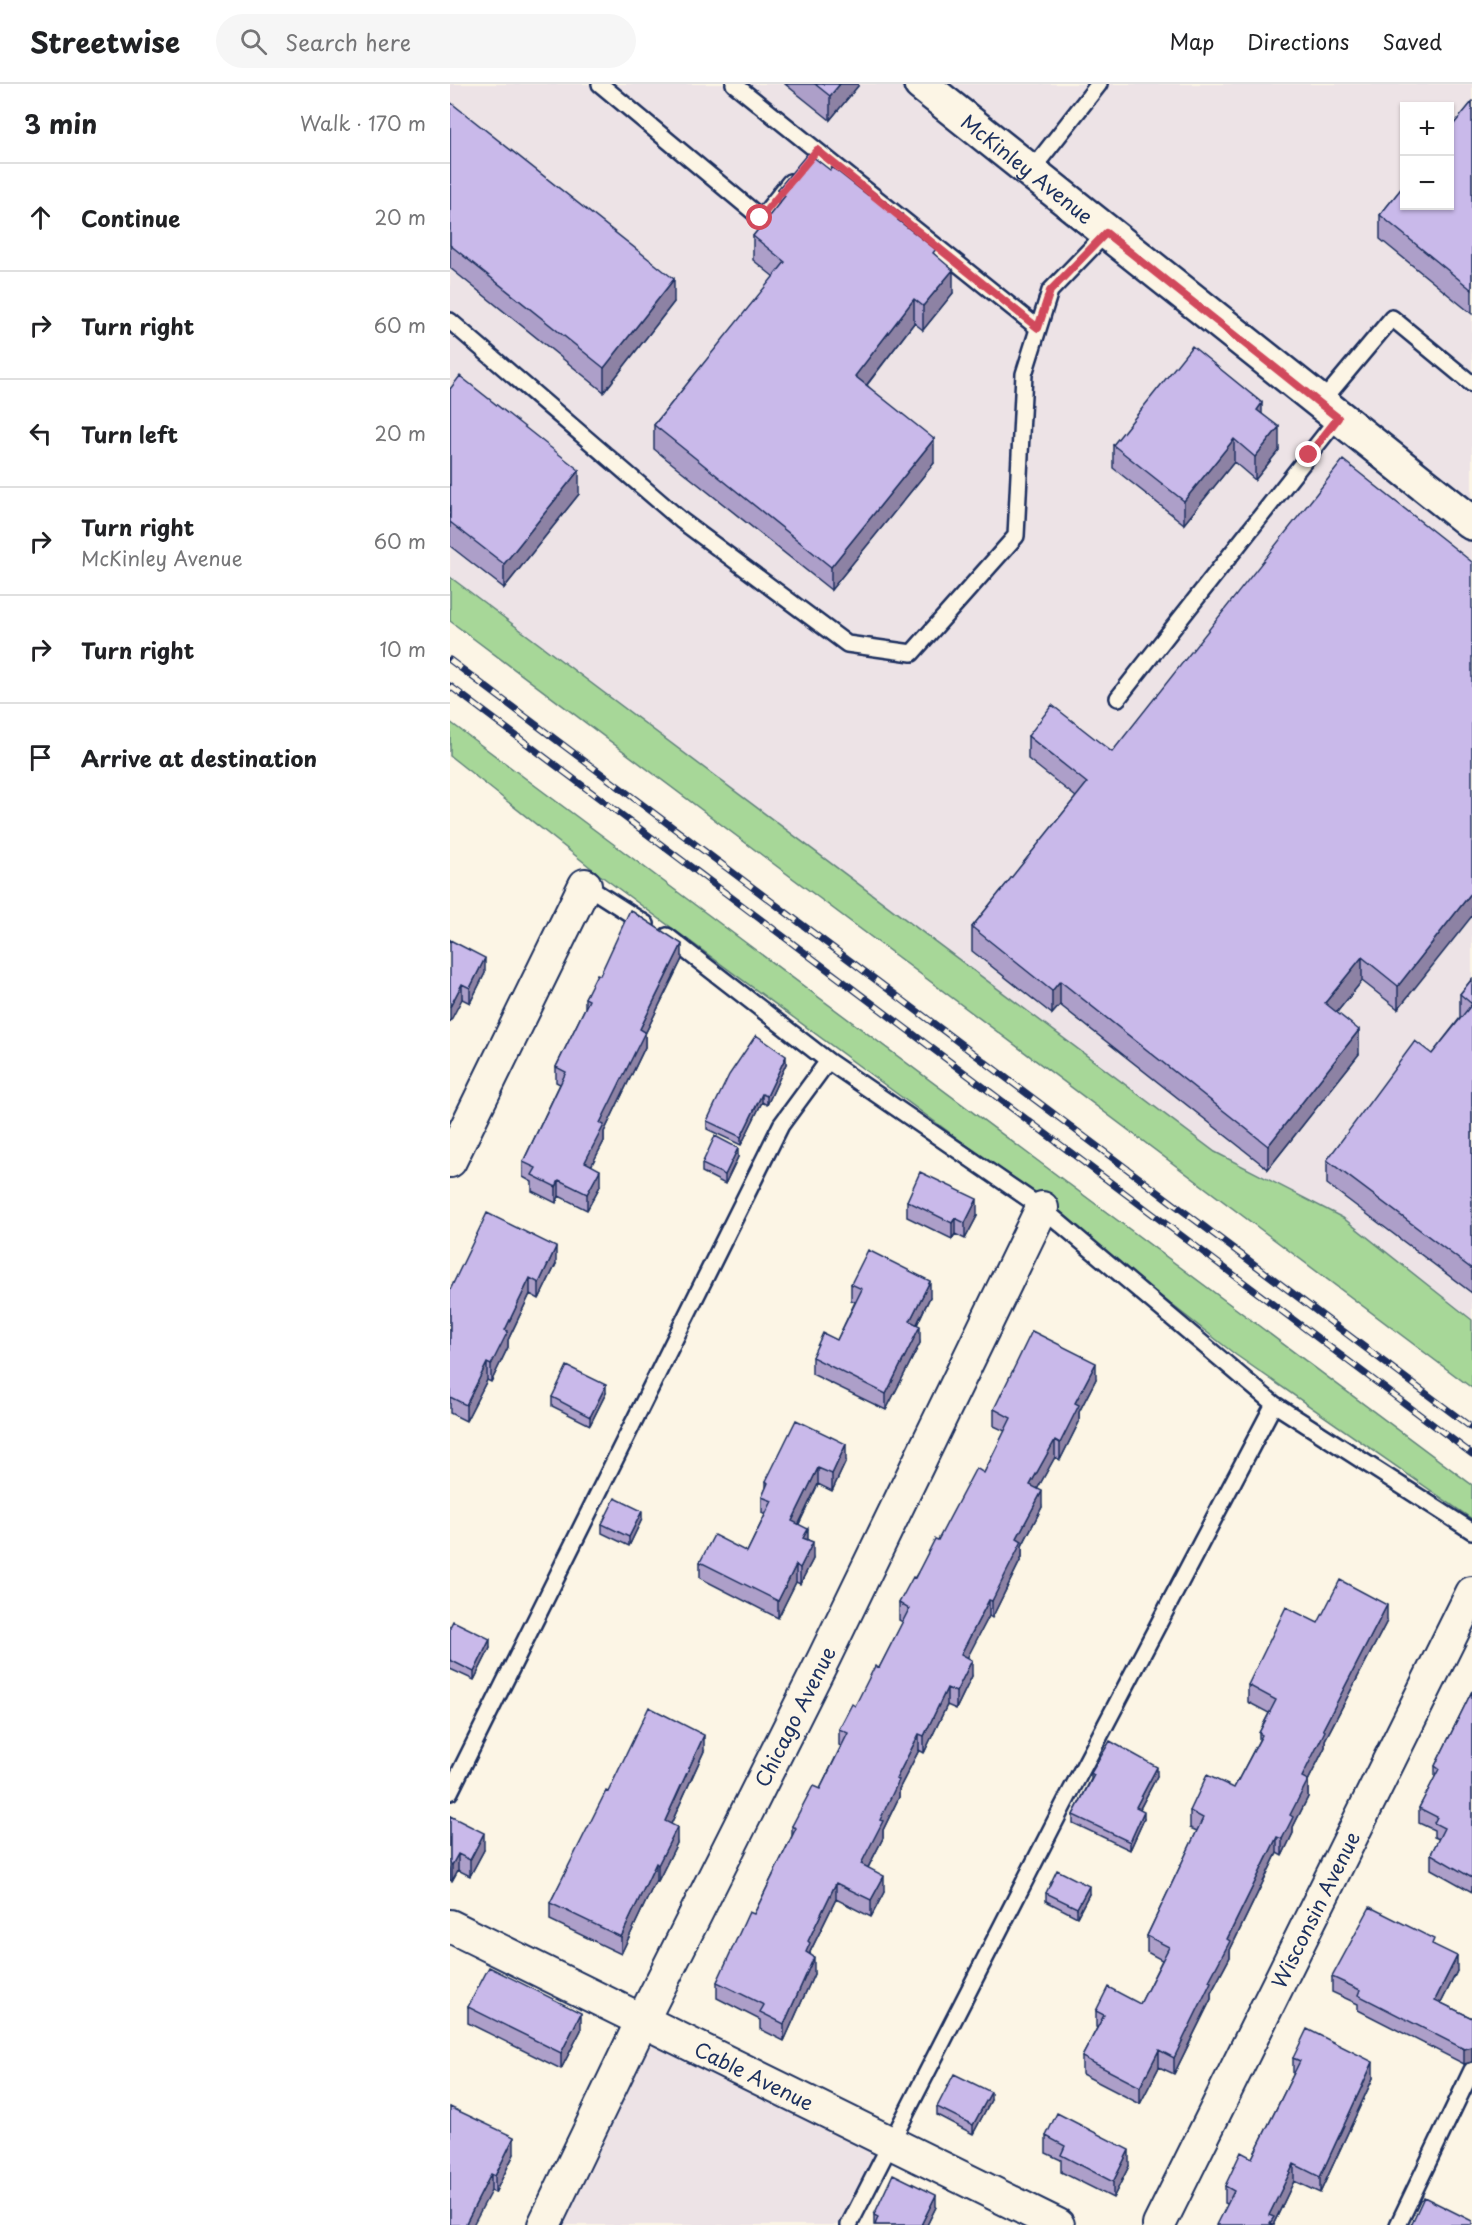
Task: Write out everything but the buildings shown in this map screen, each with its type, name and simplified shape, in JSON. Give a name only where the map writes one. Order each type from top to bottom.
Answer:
[{"type":"main road","name":"McKinley Avenue","points":[[921,84],[1472,523]]},
{"type":"street","points":[[450,1161],[585,885]]},
{"type":"street","name":"Chicago Avenue","points":[[544,2225],[642,2021],[824,1658],[1042,1208]]},
{"type":"street","name":"Wisconsin Avenue","points":[[1159,2225],[1472,1593]]},
{"type":"street","name":"Cable Avenue","points":[[450,1926],[1058,2225]]},
{"type":"lane","points":[[600,84],[760,218],[810,159]]},
{"type":"lane","points":[[734,84],[810,159],[1038,328]]},
{"type":"lane","points":[[1030,172],[1099,84]]},
{"type":"lane","points":[[450,321],[682,521],[847,644],[912,653],[1016,536],[1024,374],[1050,291],[1106,233]]},
{"type":"lane","points":[[1118,698],[1329,411],[1392,318],[1472,384]]},
{"type":"lane","points":[[585,885],[678,944],[828,1061],[1042,1208],[1274,1404],[1472,1531]]},
{"type":"lane","points":[[450,1792],[782,1125],[828,1061]]},
{"type":"lane","points":[[849,2225],[1274,1404]]},
{"type":"lane","points":[[1398,2225],[1472,2070]]},
{"type":"shaded area","points":[[450,84],[1472,84],[1472,1320],[1343,1218],[1215,1152],[450,577]]},
{"type":"shaded area","points":[[642,2021],[890,2142],[849,2225],[544,2225]]},
{"type":"green space","points":[[450,577],[1215,1152],[1343,1218],[1472,1320],[1472,1388],[450,621]]},
{"type":"green space","points":[[450,722],[1472,1485],[1472,1519],[1236,1355],[980,1155],[600,875],[450,756]]},
{"type":"railway","points":[[450,660],[1472,1428]]},
{"type":"railway","points":[[450,686],[1472,1454]]},
{"type":"route","points":[[760,218],[817,150],[1038,328],[1050,291],[1106,233],[1338,418],[1309,455]]}]
